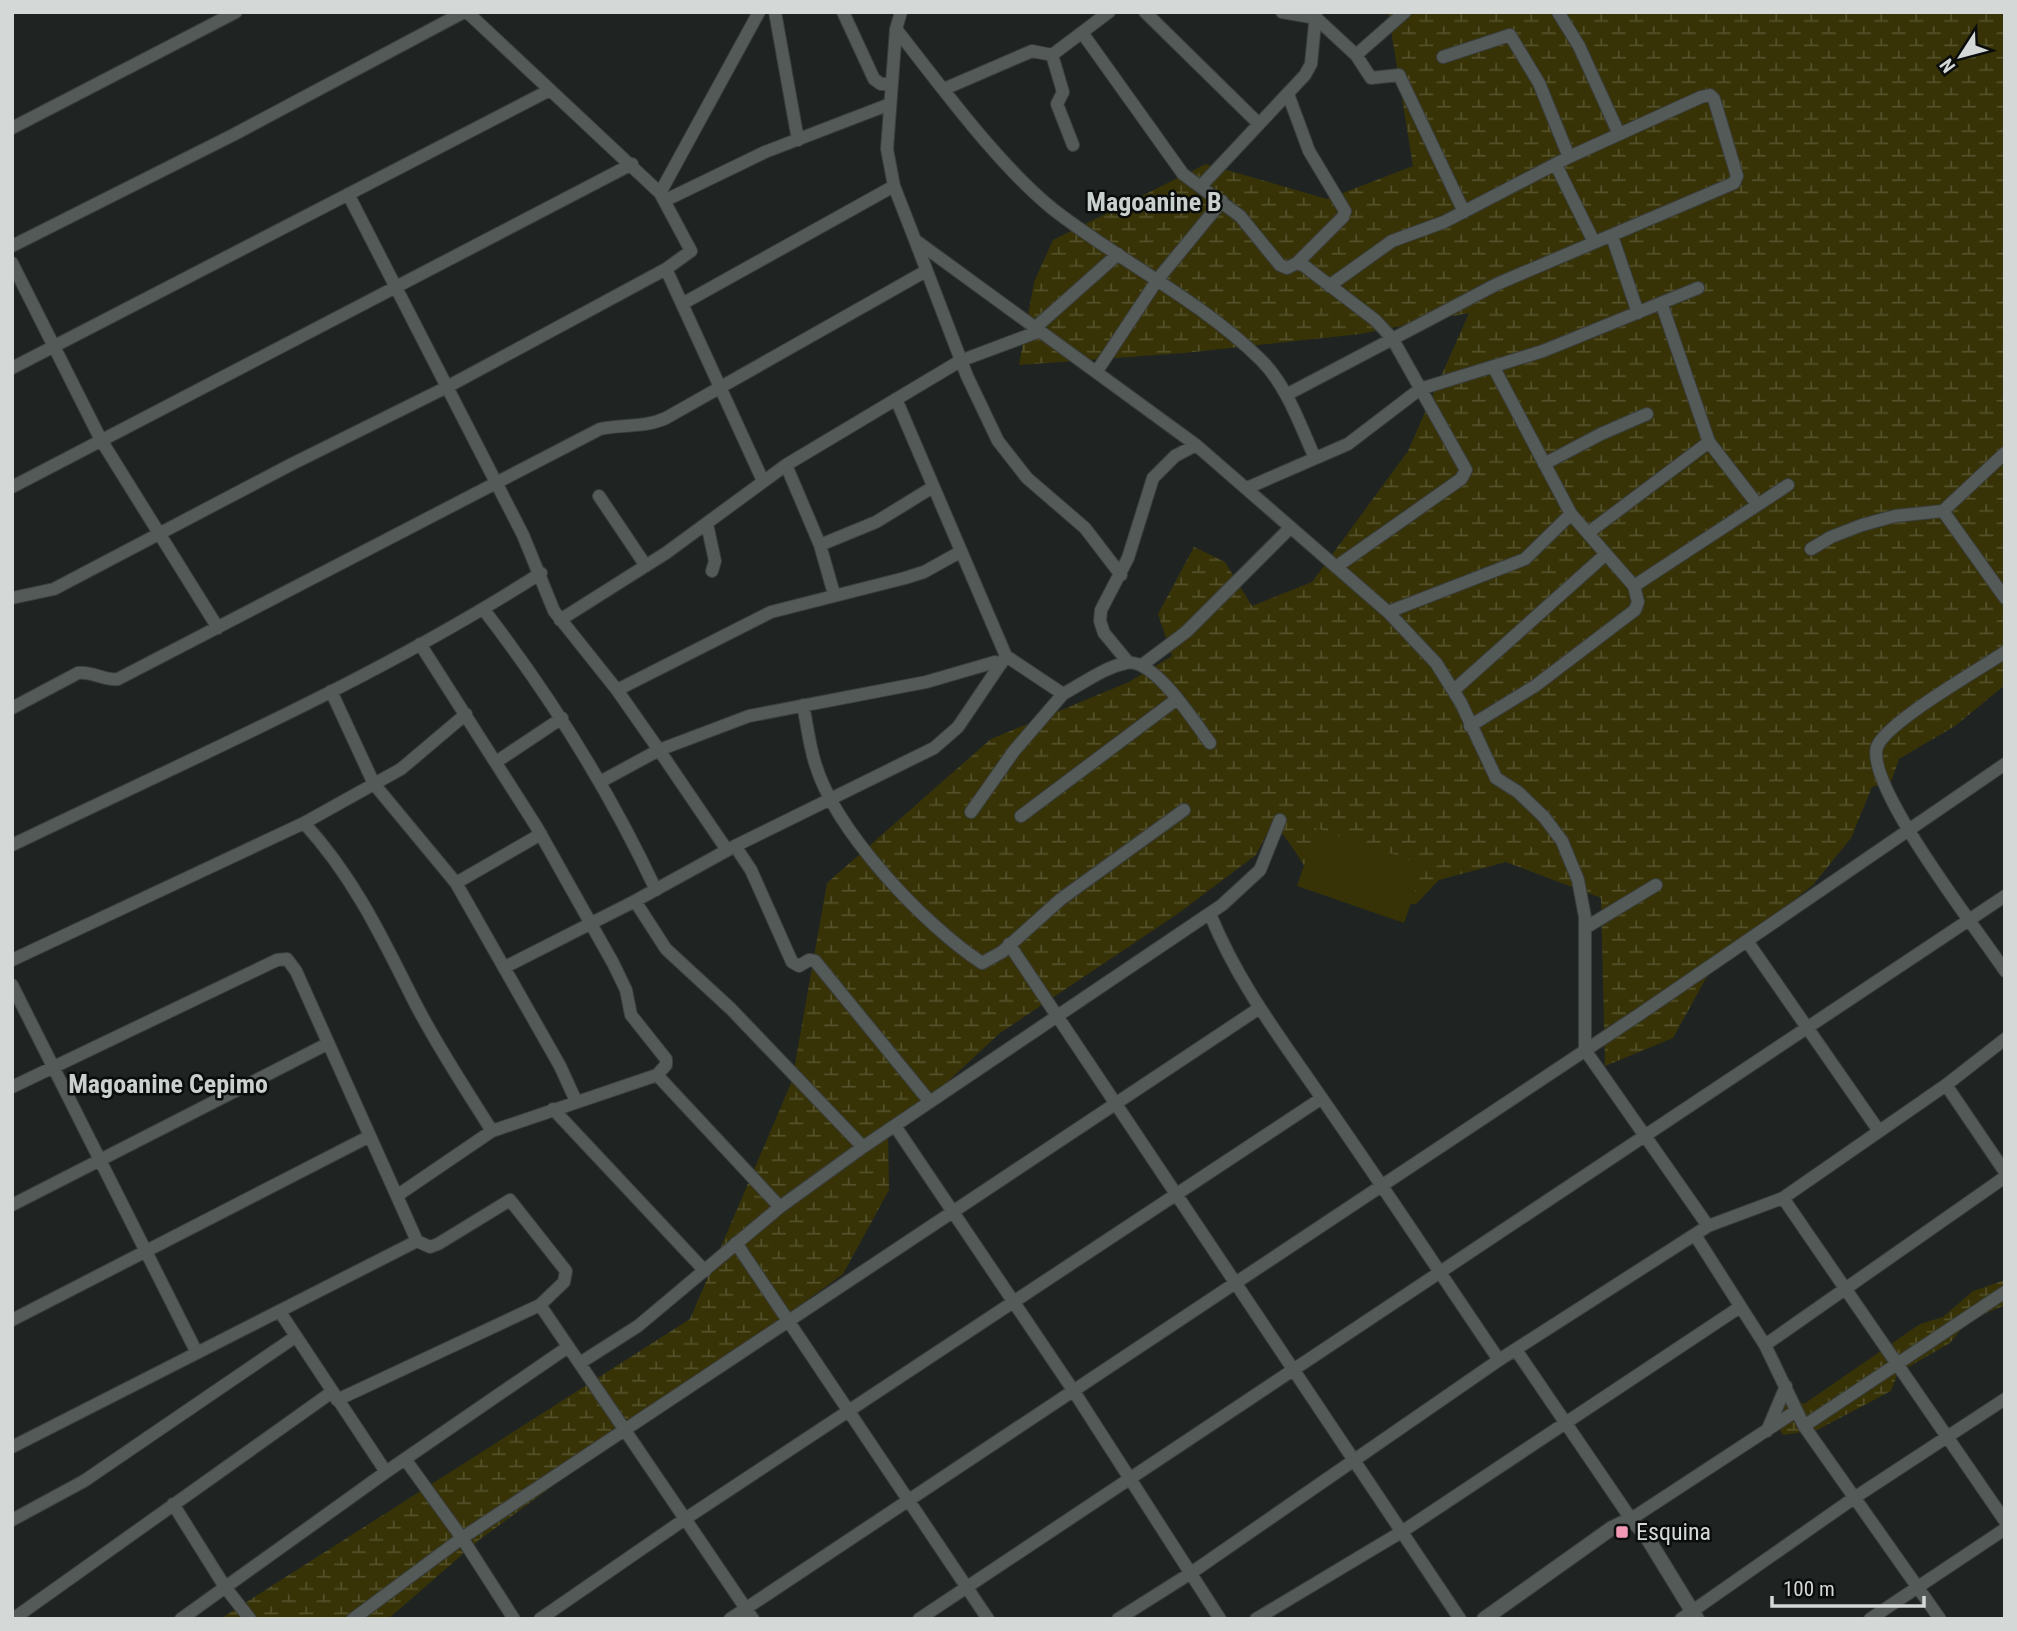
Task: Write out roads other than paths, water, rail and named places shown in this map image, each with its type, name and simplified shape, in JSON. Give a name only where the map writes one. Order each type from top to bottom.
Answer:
[{"type":"street","points":[[12,128],[236,12]]},
{"type":"street","points":[[12,246],[233,135],[465,12],[632,163],[663,196],[691,251],[666,269],[447,387],[54,589],[12,598]]},
{"type":"street","points":[[663,196],[759,12]]},
{"type":"street","points":[[775,12],[798,140]]},
{"type":"street","points":[[843,12],[874,79],[881,84],[892,84]]},
{"type":"street","points":[[901,12],[896,29],[887,149],[894,186],[960,361],[986,418],[1013,461],[1027,478],[1085,528],[1121,575]]},
{"type":"street","points":[[944,89],[1032,51],[1052,55],[1109,12]]},
{"type":"street","points":[[1145,12],[1259,124]]},
{"type":"street","points":[[1282,12],[1316,15],[1356,55],[1371,78],[1399,75],[1464,212]]},
{"type":"street","points":[[1356,55],[1405,12]]},
{"type":"street","points":[[1558,12],[1579,47],[1619,134]]},
{"type":"street","points":[[1201,187],[1288,94],[1311,64],[1316,15]]},
{"type":"street","points":[[896,29],[1016,172],[1053,209],[1158,279],[1262,360],[1286,395],[1315,458]]},
{"type":"street","points":[[1083,34],[1183,174],[1222,201],[1251,228],[1280,265],[1287,268],[1297,262],[1343,217],[1345,211],[1309,151],[1288,94]]},
{"type":"street","points":[[1443,57],[1510,35],[1539,83],[1569,158]]},
{"type":"street","points":[[1052,55],[1063,92],[1056,104],[1073,145]]},
{"type":"street","points":[[12,368],[550,90]]},
{"type":"street","points":[[1286,395],[1497,284],[1734,183],[1738,176],[1710,95],[1619,134],[1464,212],[1392,241],[1329,286]]},
{"type":"street","points":[[663,196],[890,104]]},
{"type":"street","points":[[12,487],[396,289],[632,163]]},
{"type":"street","points":[[1556,165],[1594,242]]},
{"type":"street","points":[[682,304],[894,186]]},
{"type":"street","points":[[348,194],[541,573],[549,600],[560,620],[617,690],[755,878],[792,962],[799,966],[809,960],[816,961],[930,1101]]},
{"type":"street","points":[[1097,371],[1158,279],[1222,201]]},
{"type":"street","points":[[1612,236],[1638,313]]},
{"type":"street","points":[[915,240],[1196,444],[1388,612],[1436,663],[1454,690],[1496,778],[1518,792],[1544,817],[1562,841],[1578,880],[1585,928],[1585,1050],[1708,1226]]},
{"type":"street","points":[[560,620],[646,566],[786,465],[960,361],[1038,329],[1118,254]]},
{"type":"street","points":[[1297,262],[1375,320],[1392,338],[1466,475],[1336,567]]},
{"type":"street","points":[[12,263],[102,440],[218,628]]},
{"type":"street","points":[[666,269],[763,481]]},
{"type":"street","points":[[12,708],[78,673],[87,672],[107,680],[118,679],[600,429],[657,423],[926,271]]},
{"type":"street","points":[[1247,488],[1361,436],[1420,389],[1494,368],[1662,305],[1698,288]]},
{"type":"street","points":[[1662,305],[1709,442],[1757,504]]},
{"type":"street","points":[[1470,726],[1535,687],[1635,610],[1638,602],[1634,586],[1571,514],[1494,368]]},
{"type":"street","points":[[896,399],[1003,660],[1063,694]]},
{"type":"street","points":[[1544,464],[1647,414]]},
{"type":"street","points":[[1588,533],[1709,442]]},
{"type":"street","points":[[1196,444],[1175,456],[1153,478],[1121,575],[1105,600],[1100,621],[1104,633],[1128,662],[1142,665],[1177,699],[1210,743]]},
{"type":"street","points":[[1811,549],[1830,537],[1873,522],[1944,511],[2005,453]]},
{"type":"street","points":[[786,465],[820,545],[835,594]]},
{"type":"street","points":[[1634,586],[1788,485]]},
{"type":"street","points":[[820,545],[876,522],[933,487]]},
{"type":"street","points":[[599,496],[646,566]]},
{"type":"street","points":[[1944,511],[2003,590]]},
{"type":"street","points":[[1388,612],[1525,559],[1571,514]]},
{"type":"street","points":[[706,524],[715,561],[712,571]]},
{"type":"street","points":[[1142,665],[1186,632],[1290,528]]},
{"type":"street","points":[[617,690],[735,627],[781,608],[924,572],[960,552]]},
{"type":"street","points":[[1454,690],[1606,554]]},
{"type":"street","points":[[12,845],[331,691],[484,610],[541,573]]},
{"type":"street","points":[[484,610],[562,718],[600,782],[656,890]]},
{"type":"street","points":[[398,1195],[492,1131],[657,1075],[666,1065],[666,1059],[631,1015],[626,990],[541,834],[420,644]]},
{"type":"street","points":[[2005,652],[1892,727],[1877,747],[1881,779],[1909,831],[2005,971]]},
{"type":"street","points":[[600,782],[659,750],[727,723],[803,705],[926,682],[1003,660]]},
{"type":"street","points":[[505,967],[942,742],[981,696],[1003,660]]},
{"type":"street","points":[[971,812],[1014,751],[1063,694],[1128,662]]},
{"type":"street","points":[[331,691],[374,784],[456,883],[560,1066],[576,1101]]},
{"type":"street","points":[[1021,816],[1177,699]]},
{"type":"street","points":[[803,705],[815,764],[831,800],[861,846],[914,905],[976,960],[988,962],[1061,899],[1184,810]]},
{"type":"street","points":[[12,960],[304,823],[421,756],[466,714]]},
{"type":"street","points":[[496,762],[562,718]]},
{"type":"street","points":[[730,1619],[749,1613],[908,1500],[1585,1050],[2005,764]]},
{"type":"street","points":[[580,1363],[638,1326],[780,1207],[863,1147],[1210,914],[1260,870],[1280,820]]},
{"type":"street","points":[[304,823],[324,845],[366,905],[430,1030],[492,1131]]},
{"type":"street","points":[[456,883],[541,834]]},
{"type":"street","points":[[1585,928],[1656,885]]},
{"type":"street","points":[[919,1619],[968,1589],[1806,1028],[1972,921],[2005,896]]},
{"type":"street","points":[[635,901],[666,949],[731,1009],[863,1147]]},
{"type":"street","points":[[1210,914],[1225,950],[1258,1009],[1322,1098],[1499,1360]]},
{"type":"street","points":[[1747,941],[1879,1131]]},
{"type":"street","points":[[1009,944],[1460,1619]]},
{"type":"street","points":[[12,1087],[282,958],[287,959],[296,971],[368,1137],[398,1195],[417,1241],[430,1247],[438,1244],[510,1200],[566,1271],[564,1282],[540,1305],[334,1396],[173,1504],[14,1617]]},
{"type":"street","points":[[12,985],[102,1159],[197,1353]]},
{"type":"street","points":[[353,1619],[462,1538],[954,1214],[1258,1009]]},
{"type":"street","points":[[1118,1619],[1191,1573],[1499,1360],[1708,1226],[1783,1198],[1946,1085],[2005,1039]]},
{"type":"street","points":[[12,1205],[327,1044]]},
{"type":"street","points":[[657,1075],[780,1207]]},
{"type":"street","points":[[1946,1085],[2005,1172]]},
{"type":"street","points":[[540,1619],[685,1519],[1322,1098]]},
{"type":"street","points":[[553,1109],[705,1271]]},
{"type":"street","points":[[895,1126],[1073,1390],[1220,1619]]},
{"type":"street","points":[[12,1321],[368,1137]]},
{"type":"street","points":[[1765,1345],[2005,1177]]},
{"type":"street","points":[[1783,1198],[2005,1521]]},
{"type":"street","points":[[1695,1235],[1765,1345],[1804,1426],[1940,1619]]},
{"type":"street","points":[[12,1447],[417,1241]]},
{"type":"street","points":[[736,1243],[988,1619]]},
{"type":"street","points":[[1804,1426],[2005,1293]]},
{"type":"street","points":[[540,1305],[749,1613]]},
{"type":"street","points":[[1256,1619],[1403,1531],[1740,1307]]},
{"type":"street","points":[[280,1312],[386,1472]]},
{"type":"street","points":[[12,1520],[84,1481],[295,1337]]},
{"type":"street","points":[[181,1619],[386,1472],[568,1347]]},
{"type":"street","points":[[1516,1350],[1645,1534],[1690,1616],[1854,1498],[2005,1399]]},
{"type":"street","points":[[1767,1432],[1786,1386]]},
{"type":"street","points":[[1484,1619],[1612,1528],[1632,1519],[1797,1410]]},
{"type":"street","points":[[405,1459],[462,1538],[514,1619]]},
{"type":"street","points":[[173,1504],[225,1587],[250,1619]]},
{"type":"street","points":[[1870,1619],[2005,1529]]},
{"type":"place","name":"Esquina","points":[[1622,1532]]},
{"type":"district","name":"Magoanine B","points":[[1154,202]]},
{"type":"district","name":"Magoanine Cepimo","points":[[168,1084]]}]
